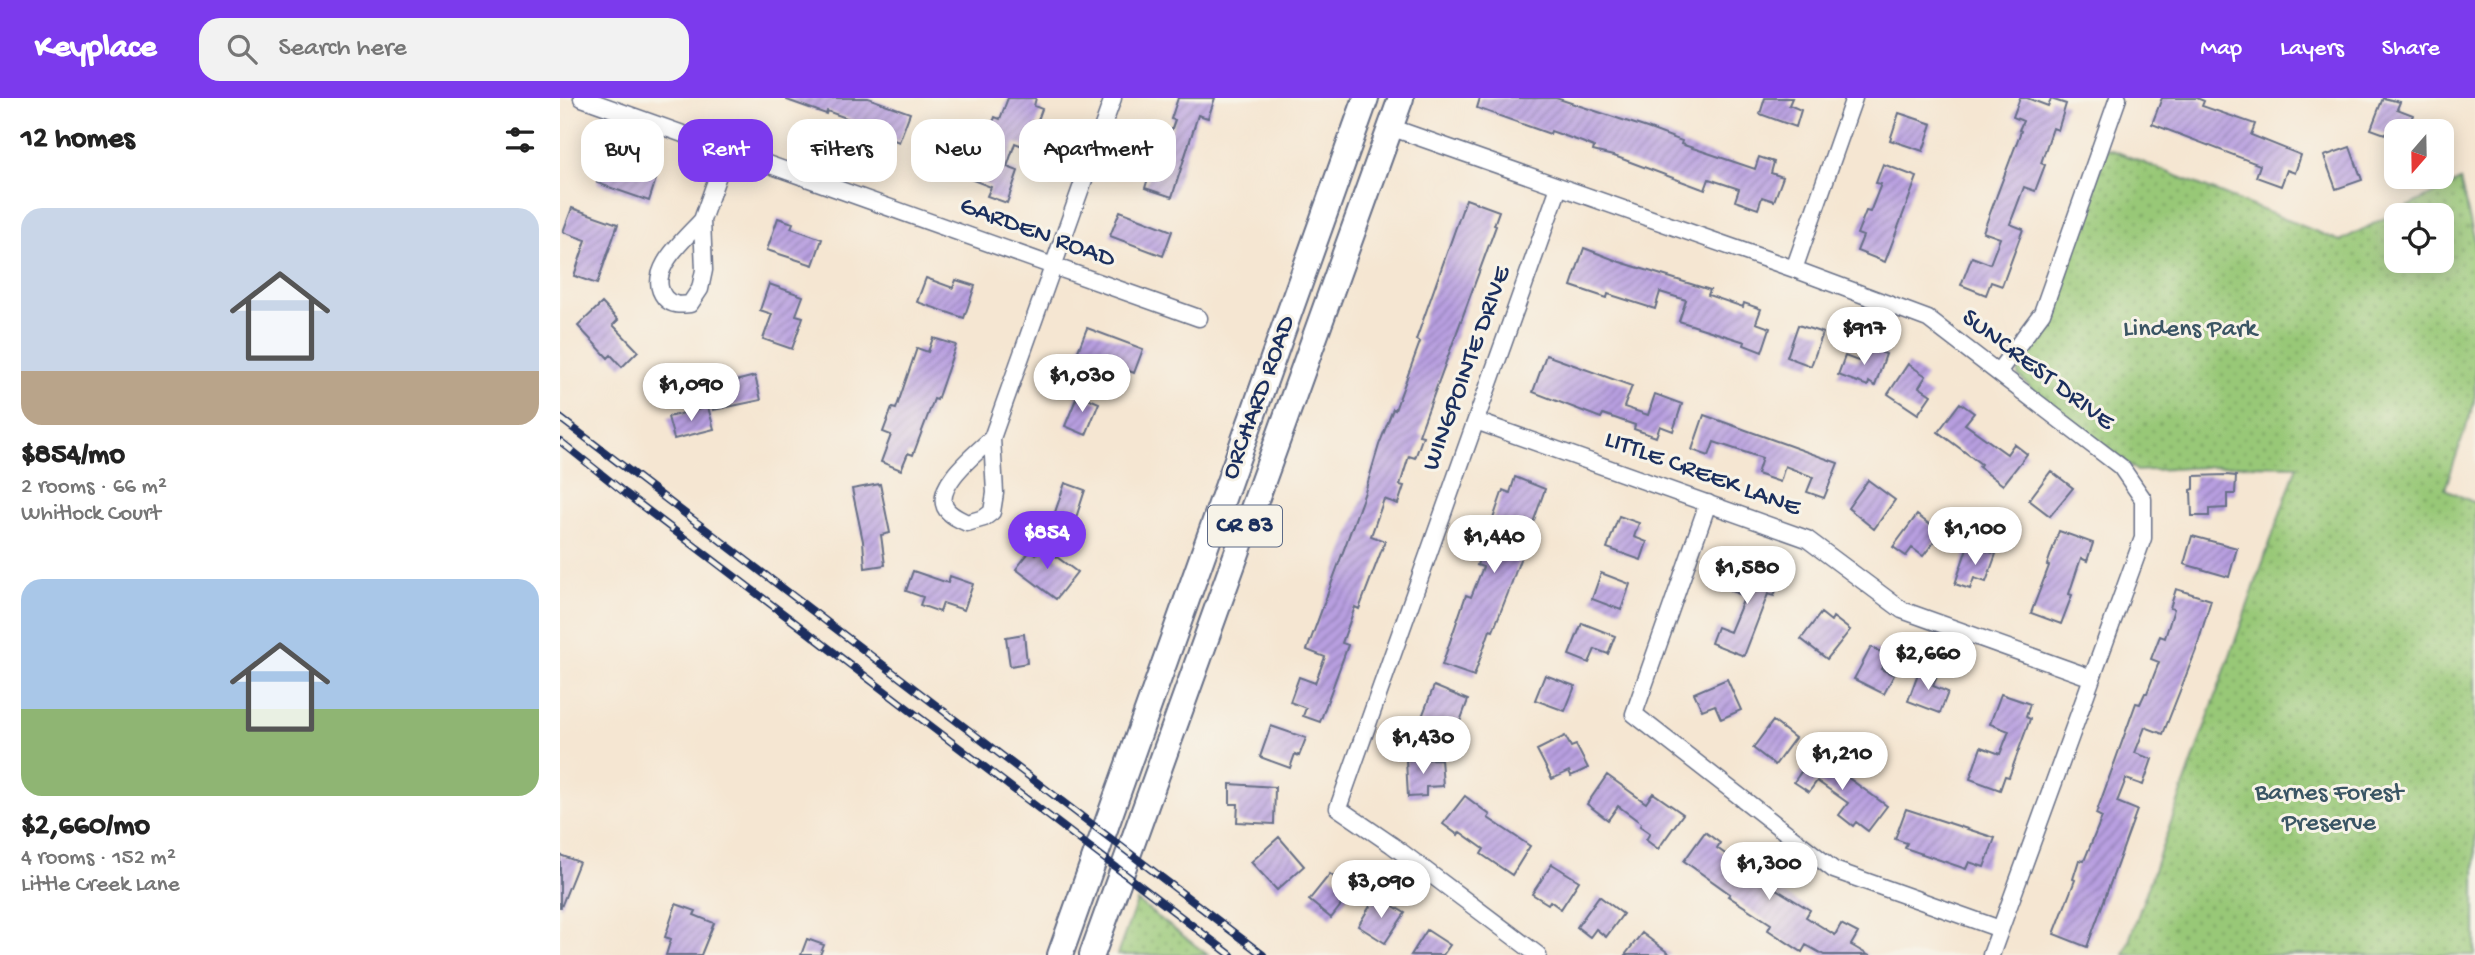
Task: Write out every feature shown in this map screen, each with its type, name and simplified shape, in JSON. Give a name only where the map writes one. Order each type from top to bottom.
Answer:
[{"type":"main road","name":"ORCHARD ROAD","points":[[1060,955],[1366,98]]},
{"type":"main road","name":"ORCHARD ROAD","points":[[1092,955],[1401,98]]},
{"type":"street","name":"GARDEN ROAD","points":[[582,98],[678,132]]},
{"type":"street","points":[[992,438],[954,476],[943,494],[945,507],[953,516],[967,523],[984,519],[992,512],[995,493],[992,438],[1113,98]]},
{"type":"street","points":[[1794,269],[1854,98]]},
{"type":"street","points":[[1998,372],[2042,313],[2118,98]]},
{"type":"street","name":"SUNCREST DRIVE","points":[[1390,127],[1928,319],[2121,467],[2143,499],[2143,538],[1991,955]]},
{"type":"street","name":"GARDEN ROAD","points":[[773,166],[1199,318]]},
{"type":"street","points":[[702,220],[669,256],[661,272],[659,288],[667,301],[678,306],[690,304],[700,289],[704,270],[702,220],[716,182]]},
{"type":"street","name":"WINGPOINTE DRIVE","points":[[1538,955],[1392,845],[1338,808],[1559,187]]},
{"type":"street","name":"LITTLE CREEK LANE","points":[[1476,421],[1807,539],[1902,610],[2092,678]]},
{"type":"street","points":[[1708,503],[1634,714],[1834,870],[2000,929]]},
{"type":"green space","points":[[2107,148],[2340,241],[2384,219],[2384,273],[2454,273],[2454,203],[2415,203],[2442,189],[2454,189],[2454,183],[2460,180],[2475,241],[2475,401],[2445,489],[2475,503],[2475,955],[2124,955],[2297,466],[2242,465],[2137,471],[2033,390],[2018,375],[2018,362],[2049,311]]},
{"type":"green space","points":[[1137,901],[1208,955],[1117,955]]},
{"type":"building","points":[[868,98],[910,113],[899,142],[897,119],[849,119],[787,100]]},
{"type":"building","points":[[1008,98],[1036,98],[1034,106],[1042,109],[1038,119],[1019,119],[1019,145],[1015,143],[1007,167],[1018,171],[1007,203],[987,196],[991,187],[978,182],[1005,182],[1005,119],[1000,119]]},
{"type":"building","points":[[1178,98],[1215,98],[1208,118],[1198,115],[1172,197],[1145,188],[1147,182],[1176,182],[1176,119],[1171,119]]},
{"type":"building","points":[[1480,98],[1556,98],[1647,128],[1682,141],[1681,144],[1755,169],[1759,157],[1774,162],[1771,173],[1783,177],[1774,201],[1762,197],[1758,209],[1735,201],[1739,189],[1709,179],[1705,190],[1617,157],[1593,151],[1594,147],[1582,142],[1551,131],[1550,134],[1477,108]]},
{"type":"building","points":[[1765,98],[1792,98],[1789,105],[1801,110],[1796,127],[1760,114]]},
{"type":"building","points":[[2020,98],[2048,106],[2051,99],[2066,104],[2058,130],[2053,128],[2041,163],[2045,165],[2035,191],[2024,187],[2010,224],[2023,229],[2002,286],[1991,282],[1986,295],[1961,285],[1972,257],[1990,264],[2000,238],[1983,232],[2021,131],[2019,130],[2023,121],[2013,117]]},
{"type":"building","points":[[2162,98],[2197,98],[2204,101],[2202,106],[2255,124],[2251,135],[2301,155],[2295,173],[2287,170],[2281,186],[2256,177],[2260,165],[2152,124]]},
{"type":"building","points":[[2383,98],[2400,102],[2397,109],[2413,115],[2411,119],[2384,119],[2384,134],[2371,129]]},
{"type":"building","points":[[1899,113],[1932,124],[1923,151],[1890,140]]},
{"type":"building","points":[[2350,147],[2362,180],[2336,189],[2324,156]]},
{"type":"building","points":[[1883,164],[1917,177],[1885,262],[1857,251],[1863,236],[1857,234],[1866,211],[1870,212],[1881,184],[1876,183]]},
{"type":"building","points":[[597,182],[655,182],[649,201]]},
{"type":"building","points":[[1466,199],[1499,211],[1494,225],[1496,226],[1419,435],[1423,436],[1415,458],[1409,456],[1400,485],[1404,486],[1398,504],[1384,499],[1371,536],[1385,541],[1359,609],[1355,607],[1342,643],[1348,645],[1320,722],[1303,716],[1306,708],[1290,702],[1299,677],[1315,683],[1325,657],[1307,650],[1365,492],[1379,445],[1420,342],[1416,340]]},
{"type":"building","points":[[572,208],[618,224],[597,284],[574,276],[586,240],[563,232]]},
{"type":"building","points":[[1120,211],[1172,231],[1163,256],[1110,236]]},
{"type":"building","points":[[778,218],[793,223],[791,228],[822,239],[813,265],[767,250]]},
{"type":"building","points":[[1584,248],[1710,290],[1708,295],[1743,307],[1744,303],[1761,309],[1756,323],[1770,328],[1762,352],[1744,345],[1745,342],[1679,321],[1686,300],[1660,292],[1655,309],[1571,286]]},
{"type":"building","points":[[926,278],[953,288],[956,280],[975,286],[964,318],[917,302]]},
{"type":"building","points":[[769,284],[803,296],[796,315],[803,317],[792,349],[763,339],[772,314],[760,310]]},
{"type":"building","points":[[602,303],[618,320],[613,325],[638,351],[622,367],[611,355],[608,358],[578,326]]},
{"type":"building","points":[[1798,325],[1823,333],[1811,366],[1787,357]]},
{"type":"building","points":[[1087,328],[1143,349],[1134,373],[1078,351]]},
{"type":"building","points":[[933,338],[956,345],[937,400],[934,399],[913,455],[908,453],[901,470],[881,462],[891,435],[883,432],[892,408],[896,409],[917,348],[928,352]]},
{"type":"building","points":[[1863,346],[1886,354],[1875,386],[1869,382],[1868,386],[1838,375],[1845,356],[1858,361]]},
{"type":"building","points":[[1546,355],[1632,386],[1624,407],[1648,415],[1655,394],[1682,404],[1673,431],[1660,426],[1656,437],[1634,429],[1635,425],[1603,414],[1601,418],[1533,392]]},
{"type":"building","points":[[1908,364],[1926,376],[1919,387],[1931,395],[1918,414],[1888,394]]},
{"type":"building","points":[[755,376],[761,400],[713,410],[708,388]]},
{"type":"building","points":[[1078,394],[1099,403],[1086,435],[1065,426]]},
{"type":"building","points":[[1960,403],[1974,413],[1965,424],[2007,454],[2014,444],[2027,454],[2003,485],[1979,467],[1981,464],[1938,432]]},
{"type":"building","points":[[708,407],[714,429],[674,439],[668,417]]},
{"type":"building","points":[[1704,415],[1838,463],[1824,498],[1807,492],[1813,477],[1785,466],[1780,482],[1757,474],[1762,458],[1714,442],[1709,456],[1692,450]]},
{"type":"building","points":[[2051,471],[2073,488],[2050,516],[2029,500]]},
{"type":"building","points":[[2194,476],[2236,476],[2235,494],[2227,494],[2227,508],[2209,509],[2209,516],[2192,516],[2191,490],[2194,489]]},
{"type":"building","points":[[1515,477],[1545,489],[1508,593],[1493,631],[1490,630],[1474,676],[1442,665],[1466,595],[1471,597],[1483,567],[1477,565],[1503,490],[1510,493]]},
{"type":"building","points":[[1868,480],[1895,500],[1874,529],[1848,508]]},
{"type":"building","points":[[1065,483],[1085,490],[1073,527],[1052,521]]},
{"type":"building","points":[[880,484],[890,533],[881,535],[885,565],[865,568],[863,541],[852,489]]},
{"type":"building","points":[[1917,515],[1941,533],[1923,556],[1912,548],[1906,556],[1893,547]]},
{"type":"building","points":[[1619,516],[1639,523],[1634,537],[1647,542],[1641,560],[1607,548]]},
{"type":"building","points":[[2059,531],[2093,543],[2087,561],[2081,558],[2069,594],[2072,595],[2061,624],[2031,613]]},
{"type":"building","points":[[2192,536],[2237,548],[2229,577],[2184,564]]},
{"type":"building","points":[[1968,545],[1996,554],[1986,582],[1974,578],[1970,589],[1955,584]]},
{"type":"building","points":[[1042,546],[1077,572],[1056,599],[1016,569],[1031,550],[1036,554]]},
{"type":"building","points":[[1742,559],[1776,571],[1773,579],[1779,582],[1774,596],[1768,594],[1744,656],[1711,643],[1717,627],[1730,632],[1745,596],[1731,591]]},
{"type":"building","points":[[913,571],[948,583],[950,576],[973,584],[964,610],[943,603],[940,612],[920,605],[923,597],[906,591]]},
{"type":"building","points":[[1601,573],[1630,584],[1621,610],[1592,599]]},
{"type":"building","points":[[2176,589],[2211,600],[2196,650],[2163,734],[2145,727],[2135,753],[2152,759],[2143,785],[2126,779],[2117,802],[2137,810],[2087,947],[2054,934],[2075,880],[2073,879],[2079,860],[2084,861],[2102,817],[2096,814],[2136,703],[2140,704],[2147,693],[2159,662],[2151,659],[2160,636],[2165,638],[2174,609],[2170,608]]},
{"type":"building","points":[[1821,613],[1831,621],[1833,617],[1850,630],[1827,659],[1801,639]]},
{"type":"building","points":[[1582,623],[1615,636],[1608,654],[1595,649],[1589,663],[1569,655]]},
{"type":"building","points":[[1024,634],[1027,663],[1010,666],[1006,637]]},
{"type":"building","points":[[1871,647],[1888,656],[1881,669],[1894,675],[1884,694],[1854,679]]},
{"type":"building","points":[[1920,668],[1937,675],[1933,686],[1948,692],[1940,713],[1908,701]]},
{"type":"building","points":[[1545,675],[1575,686],[1565,711],[1535,700]]},
{"type":"building","points":[[1727,679],[1741,710],[1721,719],[1715,705],[1702,710],[1694,693]]},
{"type":"building","points":[[1434,686],[1468,700],[1455,735],[1420,722]]},
{"type":"building","points":[[2001,694],[2030,704],[2026,717],[2030,719],[2009,777],[2005,776],[2000,790],[1970,779],[1981,747],[2000,754],[2009,731],[1990,724]]},
{"type":"building","points":[[1773,721],[1795,738],[1775,765],[1753,748]]},
{"type":"building","points":[[1271,726],[1306,738],[1299,756],[1295,754],[1290,768],[1260,757]]},
{"type":"building","points":[[1565,736],[1571,747],[1576,745],[1588,768],[1571,776],[1569,771],[1552,779],[1537,750]]},
{"type":"building","points":[[1814,753],[1887,806],[1868,831],[1856,822],[1853,826],[1839,815],[1848,803],[1817,781],[1809,792],[1794,782]]},
{"type":"building","points":[[1441,759],[1443,786],[1426,787],[1426,796],[1408,797],[1406,760]]},
{"type":"building","points":[[1607,775],[1646,803],[1653,793],[1683,814],[1658,849],[1646,840],[1650,833],[1640,826],[1641,823],[1618,806],[1608,820],[1587,804]]},
{"type":"building","points":[[1230,784],[1275,787],[1274,824],[1237,822],[1238,804],[1230,804]]},
{"type":"building","points":[[1465,796],[1490,815],[1488,818],[1530,846],[1512,875],[1481,854],[1484,849],[1443,824]]},
{"type":"building","points":[[1906,809],[1995,838],[1984,867],[1969,862],[1966,869],[1905,848],[1907,843],[1895,839]]},
{"type":"building","points":[[1705,832],[1720,843],[1717,848],[1746,869],[1748,865],[1766,876],[1763,881],[1810,910],[1806,917],[1835,935],[1841,924],[1858,933],[1851,945],[1868,955],[1824,955],[1806,945],[1802,952],[1768,930],[1771,924],[1728,896],[1730,894],[1684,861]]},
{"type":"building","points":[[1279,837],[1304,866],[1277,890],[1251,862]]},
{"type":"building","points":[[560,855],[579,862],[561,907],[560,907]]},
{"type":"building","points":[[1552,864],[1579,881],[1561,909],[1532,894]]},
{"type":"building","points":[[1330,874],[1352,891],[1331,918],[1309,900]]},
{"type":"building","points":[[1599,896],[1623,914],[1606,937],[1596,929],[1590,937],[1577,927]]},
{"type":"building","points":[[1375,898],[1388,907],[1390,904],[1405,913],[1385,943],[1358,926]]},
{"type":"building","points":[[676,904],[696,911],[694,915],[714,923],[701,955],[666,955],[671,939],[665,937]]},
{"type":"building","points":[[1427,930],[1450,945],[1443,955],[1411,955]]},
{"type":"building","points":[[1642,933],[1671,955],[1625,955]]},
{"type":"building","points":[[807,939],[824,945],[820,955],[801,955]]},
{"type":"railway","points":[[560,418],[1263,955]]},
{"type":"railway","points":[[560,441],[1231,955]]},
{"type":"park label","name":"Lindens Park","points":[[2190,330]]},
{"type":"park label","name":"Barnes Forest Preserve","points":[[2329,809]]}]
